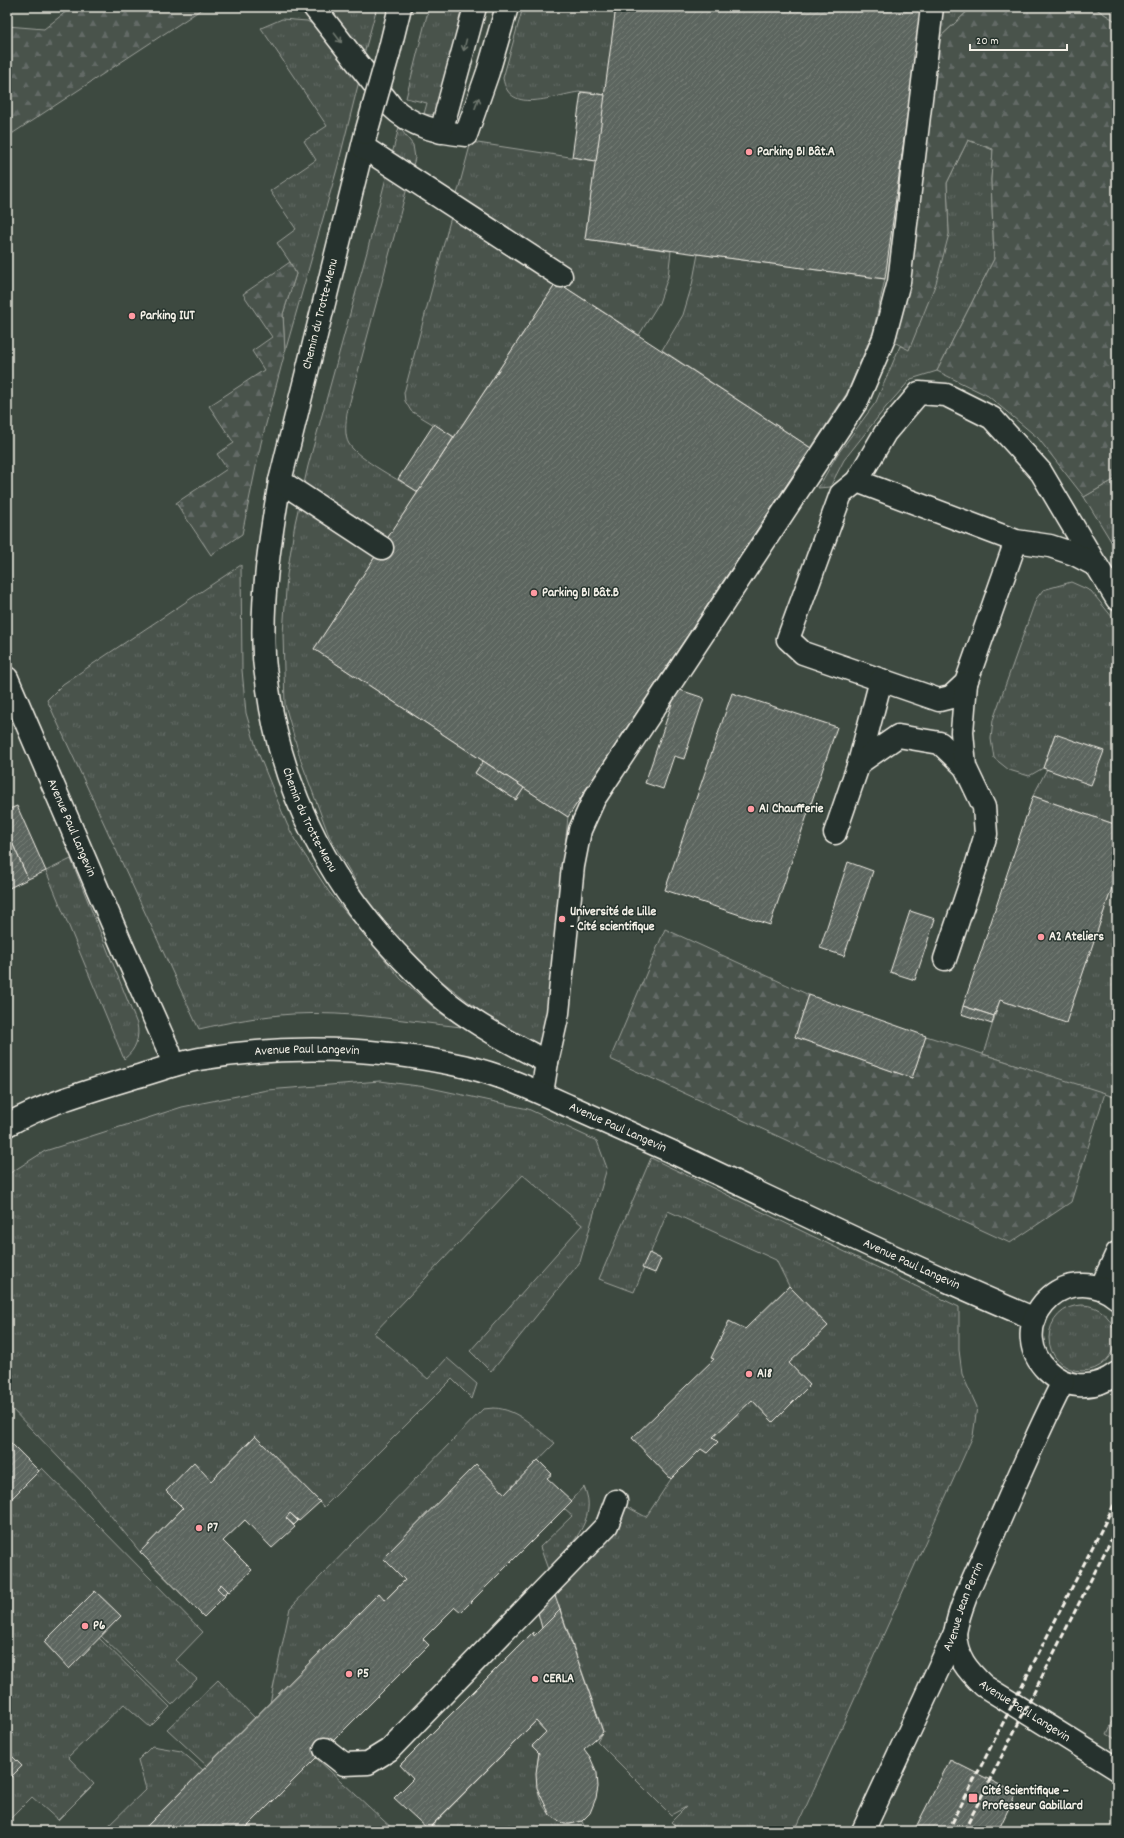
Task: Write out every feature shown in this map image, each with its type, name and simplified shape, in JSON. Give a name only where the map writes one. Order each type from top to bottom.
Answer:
[{"type":"street","points":[[314,7],[400,116],[419,126],[441,132],[466,135],[488,72],[507,7]]},
{"type":"street","name":"Chemin du Trotte-Menu","points":[[400,7],[365,140],[280,481],[270,534],[263,597],[264,656],[272,716],[283,761],[311,832],[332,870],[354,904],[390,947],[450,1004],[487,1031],[547,1062]]},
{"type":"street","points":[[441,132],[475,7]]},
{"type":"street","points":[[542,1093],[558,1013],[573,866],[580,830],[594,799],[857,401],[884,338],[899,282],[932,7]]},
{"type":"street","points":[[365,140],[388,163],[561,276]]},
{"type":"street","points":[[966,683],[951,697],[939,700],[803,653],[788,639],[841,494],[857,481],[885,433],[919,393],[946,395],[992,418],[1041,472],[1117,599]]},
{"type":"street","points":[[280,481],[382,548]]},
{"type":"street","points":[[857,481],[1016,540],[1050,546],[1074,554],[1097,566]]},
{"type":"street","points":[[944,958],[976,868],[986,834],[984,807],[965,767],[962,732],[966,683],[1016,540]]},
{"type":"street","name":"Avenue Paul Langevin","points":[[7,678],[169,1051],[173,1065]]},
{"type":"street","points":[[835,833],[860,763],[881,680]]},
{"type":"street","points":[[860,763],[898,736],[940,743],[965,767]]},
{"type":"street","name":"Avenue Paul Langevin","points":[[7,1125],[23,1116],[94,1089],[173,1065],[199,1059],[261,1051],[317,1049],[400,1054],[470,1067],[542,1093],[968,1290],[1035,1319]]},
{"type":"street","points":[[1117,1253],[1109,1293],[1094,1286],[1077,1285],[1061,1290],[1048,1298],[1038,1312],[1032,1334],[1036,1356],[1050,1374],[1063,1382],[1079,1386],[1096,1385],[1104,1382],[1117,1373]]},
{"type":"street","name":"Avenue Jean Perrin","points":[[863,1831],[955,1634],[957,1618],[967,1594],[1033,1444],[1063,1382]]},
{"type":"street","points":[[325,1749],[344,1764],[368,1763],[389,1750],[607,1525],[616,1501]]},
{"type":"street","name":"Avenue Paul Langevin","points":[[955,1634],[956,1645],[965,1666],[984,1686],[1117,1769]]},
{"type":"shaded area","name":"Université de Lille ‐ Cité scientifique","points":[[7,7],[1117,7],[1117,1831],[7,1831]]},
{"type":"green space","points":[[72,7],[205,7],[7,137],[7,26],[44,29]]},
{"type":"green space","points":[[326,7],[377,7],[364,54]]},
{"type":"green space","points":[[429,7],[467,7],[437,113],[431,115],[424,114],[427,103],[406,98]]},
{"type":"green space","points":[[523,7],[616,7],[605,95],[583,92],[547,99],[524,100],[514,97],[507,90],[503,78]]},
{"type":"green space","points":[[940,7],[972,7],[936,41]]},
{"type":"green space","points":[[972,7],[1093,7],[1117,22],[1117,478],[1084,497],[1038,438],[988,396],[937,371],[994,259],[991,180],[993,149],[968,140],[947,183],[949,234],[936,283],[909,350],[894,342],[936,41]]},
{"type":"green space","points":[[1093,7],[1117,7],[1117,22]]},
{"type":"green space","points":[[282,19],[307,21],[319,28],[359,81],[337,169],[285,352],[283,314],[296,274],[277,243],[296,229],[270,191],[316,160],[304,141],[327,126],[261,28]]},
{"type":"green space","points":[[399,127],[413,145],[415,158],[347,413],[346,433],[349,444],[362,457],[418,492],[314,649],[483,761],[475,773],[516,800],[524,788],[568,817],[548,1011],[539,1045],[492,1020],[434,975],[390,929],[362,892],[329,836],[301,761],[285,705],[283,634],[287,575],[295,523],[308,466],[368,248]]},
{"type":"green space","points":[[968,140],[993,150],[991,180],[994,259],[937,371],[911,379],[886,407],[844,460],[830,487],[818,488],[837,455],[876,402],[900,346],[909,349],[949,234],[947,183]]},
{"type":"green space","points":[[471,142],[596,161],[585,239],[671,251],[668,277],[659,303],[639,335],[557,282],[454,437],[411,411],[405,401],[404,393]]},
{"type":"green space","points":[[698,254],[885,279],[873,332],[847,393],[811,448],[662,350],[683,315],[692,285]]},
{"type":"green space","points":[[290,262],[296,274],[283,314],[285,352],[261,443],[242,534],[211,555],[176,503],[227,469],[217,454],[234,443],[209,406],[264,370],[252,351],[272,337],[243,294]]},
{"type":"green space","points":[[1117,478],[1117,551],[1084,497]]},
{"type":"green space","points":[[241,565],[242,670],[246,713],[257,750],[287,824],[295,840],[329,892],[401,979],[439,1012],[461,1027],[356,1015],[314,1013],[269,1016],[199,1029],[195,1021],[47,700],[63,684]]},
{"type":"green space","points":[[1071,582],[1091,591],[1117,623],[1117,825],[1033,796],[1047,769],[1055,734],[1043,768],[1029,776],[1009,770],[994,758],[991,739],[993,720],[1036,599],[1043,590]]},
{"type":"green space","points":[[71,859],[137,1024],[138,1034],[136,1043],[132,1052],[124,1059],[46,871]]},
{"type":"green space","points":[[1117,873],[1117,1098],[983,1054],[1000,1000],[1066,1022]]},
{"type":"green space","points":[[665,929],[809,995],[795,1037],[912,1078],[926,1036],[1105,1093],[1071,1202],[1010,1243],[610,1059]]},
{"type":"green space","points":[[380,1081],[426,1087],[528,1109],[597,1141],[607,1168],[580,1262],[491,1372],[470,1351],[582,1225],[523,1175],[374,1333],[428,1379],[447,1358],[477,1384],[472,1399],[452,1379],[324,1507],[255,1436],[211,1481],[193,1463],[167,1491],[183,1508],[140,1552],[90,1490],[7,1404],[7,1175],[45,1151],[182,1107],[267,1090]]},
{"type":"green space","points":[[651,1158],[959,1307],[959,1350],[962,1374],[977,1407],[973,1436],[795,1831],[680,1831],[671,1822],[686,1807],[671,1815],[597,1741],[603,1731],[551,1583],[616,1501],[646,1517],[671,1479],[701,1449],[707,1453],[718,1442],[713,1437],[752,1400],[773,1422],[810,1385],[789,1363],[828,1326],[789,1286],[776,1260],[668,1211],[634,1292],[599,1279]]},
{"type":"green space","points":[[1082,1305],[1095,1308],[1105,1315],[1112,1325],[1115,1338],[1112,1351],[1105,1361],[1095,1368],[1082,1371],[1069,1368],[1059,1361],[1052,1351],[1049,1338],[1052,1325],[1059,1315],[1069,1308]]},
{"type":"green space","points":[[483,1409],[503,1409],[519,1416],[555,1443],[505,1494],[476,1464],[383,1558],[405,1580],[385,1600],[378,1594],[270,1703],[290,1608]]},
{"type":"green space","points":[[42,1468],[203,1632],[176,1660],[197,1679],[172,1705],[101,1636],[121,1616],[95,1591],[44,1642],[69,1668],[99,1638],[170,1707],[150,1727],[124,1704],[68,1757],[94,1784],[58,1820],[32,1797],[7,1822],[7,1503]]},
{"type":"green space","points":[[584,1487],[588,1499],[588,1511],[585,1522],[572,1543],[549,1572],[540,1547],[572,1516],[564,1509]]},
{"type":"green space","points":[[218,1680],[255,1718],[207,1766],[167,1729]]},
{"type":"green space","points":[[1117,1712],[1117,1740],[1107,1734]]},
{"type":"green space","points":[[536,1721],[546,1732],[532,1746],[539,1753],[537,1779],[543,1805],[555,1818],[564,1823],[571,1824],[582,1821],[586,1831],[427,1831]]},
{"type":"green space","points":[[152,1746],[181,1751],[203,1770],[142,1831],[103,1831],[146,1789],[138,1760]]},
{"type":"green space","points":[[316,1758],[395,1831],[243,1831]]},
{"type":"building","name":"Parking B1 Bât.A","points":[[616,7],[922,7],[885,279],[585,239]]},
{"type":"building","points":[[581,92],[605,95],[596,161],[572,157]]},
{"type":"building","name":"Parking B1 Bât.B","points":[[557,282],[811,448],[568,817],[314,649]]},
{"type":"building","points":[[434,424],[454,437],[418,492],[398,479]]},
{"type":"building","points":[[677,689],[704,698],[684,759],[674,756],[663,789],[645,783]]},
{"type":"building","name":"A1 Chaufferie","points":[[732,693],[837,727],[770,925],[665,890]]},
{"type":"building","points":[[1055,734],[1104,751],[1091,785],[1043,768]]},
{"type":"building","points":[[483,761],[524,788],[516,800],[475,773]]},
{"type":"building","name":"A2 Ateliers","points":[[1033,796],[1117,825],[1117,873],[1066,1023],[1000,1000],[994,1016],[963,1006]]},
{"type":"building","points":[[17,806],[46,871],[28,879],[7,831],[7,810]]},
{"type":"building","points":[[7,831],[28,879],[7,889]]},
{"type":"building","points":[[848,862],[873,871],[844,956],[820,948]]},
{"type":"building","points":[[910,911],[935,919],[915,980],[890,972]]},
{"type":"building","points":[[809,995],[926,1036],[912,1078],[795,1037]]},
{"type":"building","points":[[963,1006],[994,1016],[992,1024],[961,1014]]},
{"type":"building","points":[[649,1253],[661,1259],[655,1273],[642,1268]]},
{"type":"building","name":"A18","points":[[789,1286],[828,1326],[789,1363],[810,1385],[773,1422],[752,1400],[713,1437],[718,1442],[707,1453],[701,1449],[671,1479],[632,1438],[714,1359],[711,1358],[729,1321],[745,1329]]},
{"type":"building","name":"P7","points":[[255,1436],[320,1502],[299,1521],[290,1513],[286,1518],[295,1527],[272,1548],[245,1520],[223,1541],[252,1570],[229,1592],[221,1584],[217,1588],[225,1596],[204,1617],[140,1552],[183,1508],[166,1491],[194,1462],[211,1481]]},
{"type":"building","points":[[7,1439],[39,1471],[7,1503]]},
{"type":"building","name":"P5","points":[[538,1460],[552,1474],[547,1478],[572,1501],[461,1612],[455,1607],[423,1639],[429,1645],[243,1831],[142,1831],[379,1593],[385,1600],[405,1580],[383,1558],[476,1464],[505,1494]]},
{"type":"building","points":[[290,1513],[298,1521],[294,1525],[286,1518]]},
{"type":"building","points":[[221,1584],[228,1591],[224,1595],[217,1588]]},
{"type":"building","name":"P6","points":[[95,1591],[121,1616],[69,1669],[44,1642]]},
{"type":"building","points":[[555,1596],[560,1610],[542,1628],[538,1613]]},
{"type":"building","name":"CERLA","points":[[560,1610],[603,1732],[584,1749],[590,1757],[597,1773],[598,1787],[596,1798],[590,1813],[582,1821],[570,1824],[564,1824],[550,1815],[537,1788],[536,1773],[539,1753],[532,1746],[546,1732],[536,1721],[428,1829],[394,1798],[413,1779],[400,1765],[533,1632],[534,1636]]},
{"type":"building","points":[[7,1751],[22,1766],[7,1781]]},
{"type":"building","name":"Cité Scientifique – Professeur Gabillard","points":[[950,1760],[1016,1793],[998,1831],[914,1831]]},
{"type":"railway","points":[[948,1831],[1117,1499]]},
{"type":"railway","points":[[964,1831],[1117,1528]]},
{"type":"place","name":"Parking B1 Bât.A","points":[[749,152]]},
{"type":"place","name":"Parking IUT","points":[[132,316]]},
{"type":"place","name":"Parking B1 Bât.B","points":[[534,593]]},
{"type":"place","name":"A1 Chaufferie","points":[[751,809]]},
{"type":"place","name":"Université de Lille ‐ Cité scientifique","points":[[562,919]]},
{"type":"place","name":"A2 Ateliers","points":[[1041,937]]},
{"type":"place","name":"A18","points":[[749,1374]]},
{"type":"place","name":"P7","points":[[199,1528]]},
{"type":"place","name":"P6","points":[[85,1626]]},
{"type":"place","name":"P5","points":[[349,1674]]},
{"type":"place","name":"CERLA","points":[[535,1679]]},
{"type":"place","name":"Cité Scientifique – Professeur Gabillard","points":[[973,1798]]}]
